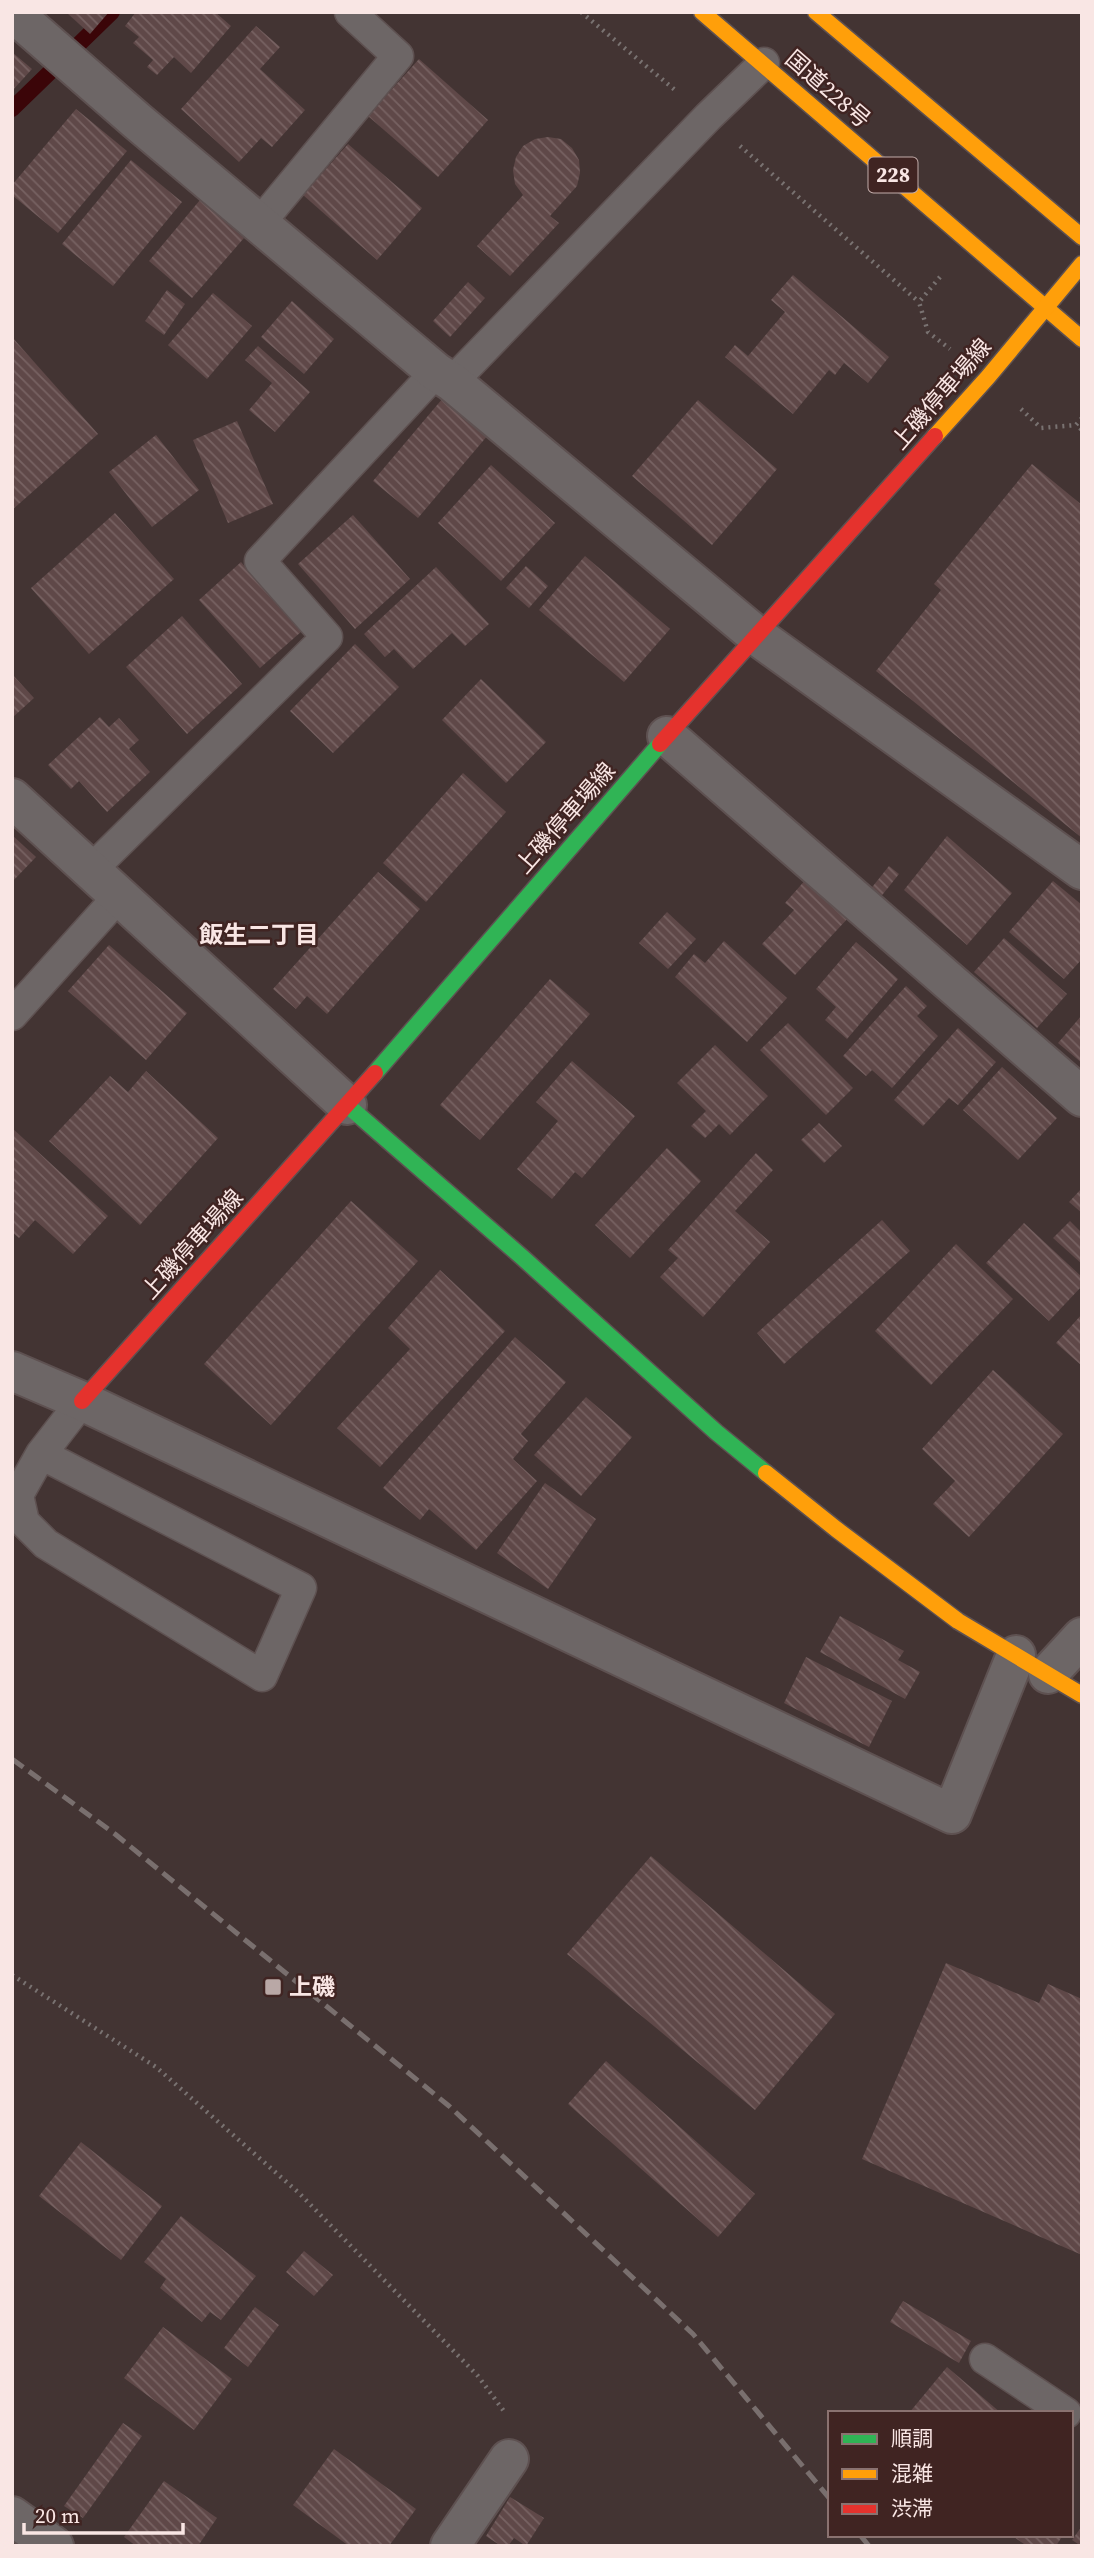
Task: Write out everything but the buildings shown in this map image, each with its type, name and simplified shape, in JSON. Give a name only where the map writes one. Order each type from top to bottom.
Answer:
[{"type":"main road","name":"国道228号","points":[[702,12],[1082,339]]},
{"type":"main road","points":[[816,12],[1082,237]]},
{"type":"main road","name":"上磯停車場線","points":[[82,1401],[347,1105],[667,736],[988,377],[1082,264]]},
{"type":"main road","points":[[347,1105],[523,1258],[716,1432],[836,1529],[947,1612],[1082,1695]]},
{"type":"street","points":[[12,12],[259,224],[757,636],[1082,870]]},
{"type":"street","points":[[667,736],[1082,1097]]},
{"type":"street","points":[[12,798],[347,1105]]},
{"type":"street","points":[[12,1371],[82,1401],[953,1815],[1032,1664],[1082,1637]]},
{"type":"street","points":[[450,2546],[509,2459]]},
{"type":"street","points":[[12,2516],[54,2546]]},
{"type":"lane","points":[[259,224],[398,56],[350,12]]},
{"type":"lane","points":[[90,872],[327,637],[260,561],[764,63]]},
{"type":"lane","points":[[12,1015],[118,897]]},
{"type":"lane","points":[[41,1454],[301,1588],[262,1676],[46,1544],[24,1522],[18,1495],[41,1454],[82,1401]]},
{"type":"lane","points":[[985,2359],[1063,2411]]},
{"type":"path","points":[[581,12],[708,117],[919,302]]},
{"type":"path","points":[[1082,418],[1076,425],[1082,430]]},
{"type":"path","points":[[12,1975],[156,2067],[299,2193],[478,2376],[520,2434],[509,2459]]},
{"type":"waterway","points":[[12,109],[112,12]]},
{"type":"railway","points":[[12,1759],[115,1834],[449,2106],[693,2334],[828,2497]]},
{"type":"railway","points":[[862,2537],[869,2546]]},
{"type":"traffic: fast","points":[[375,1073],[660,744]]},
{"type":"traffic: fast","points":[[347,1105],[523,1258],[716,1432],[766,1473]]},
{"type":"traffic: slow","points":[[702,12],[1082,339]]},
{"type":"traffic: slow","points":[[816,12],[1082,237]]},
{"type":"traffic: slow","points":[[935,436],[1082,264]]},
{"type":"traffic: slow","points":[[766,1473],[958,1621],[1082,1695]]},
{"type":"traffic: jam","points":[[660,744],[935,436]]},
{"type":"traffic: jam","points":[[82,1401],[375,1073]]},
{"type":"place","name":"上磯","points":[[273,1987]]},
{"type":"district","name":"飯生二丁目","points":[[259,935]]}]
